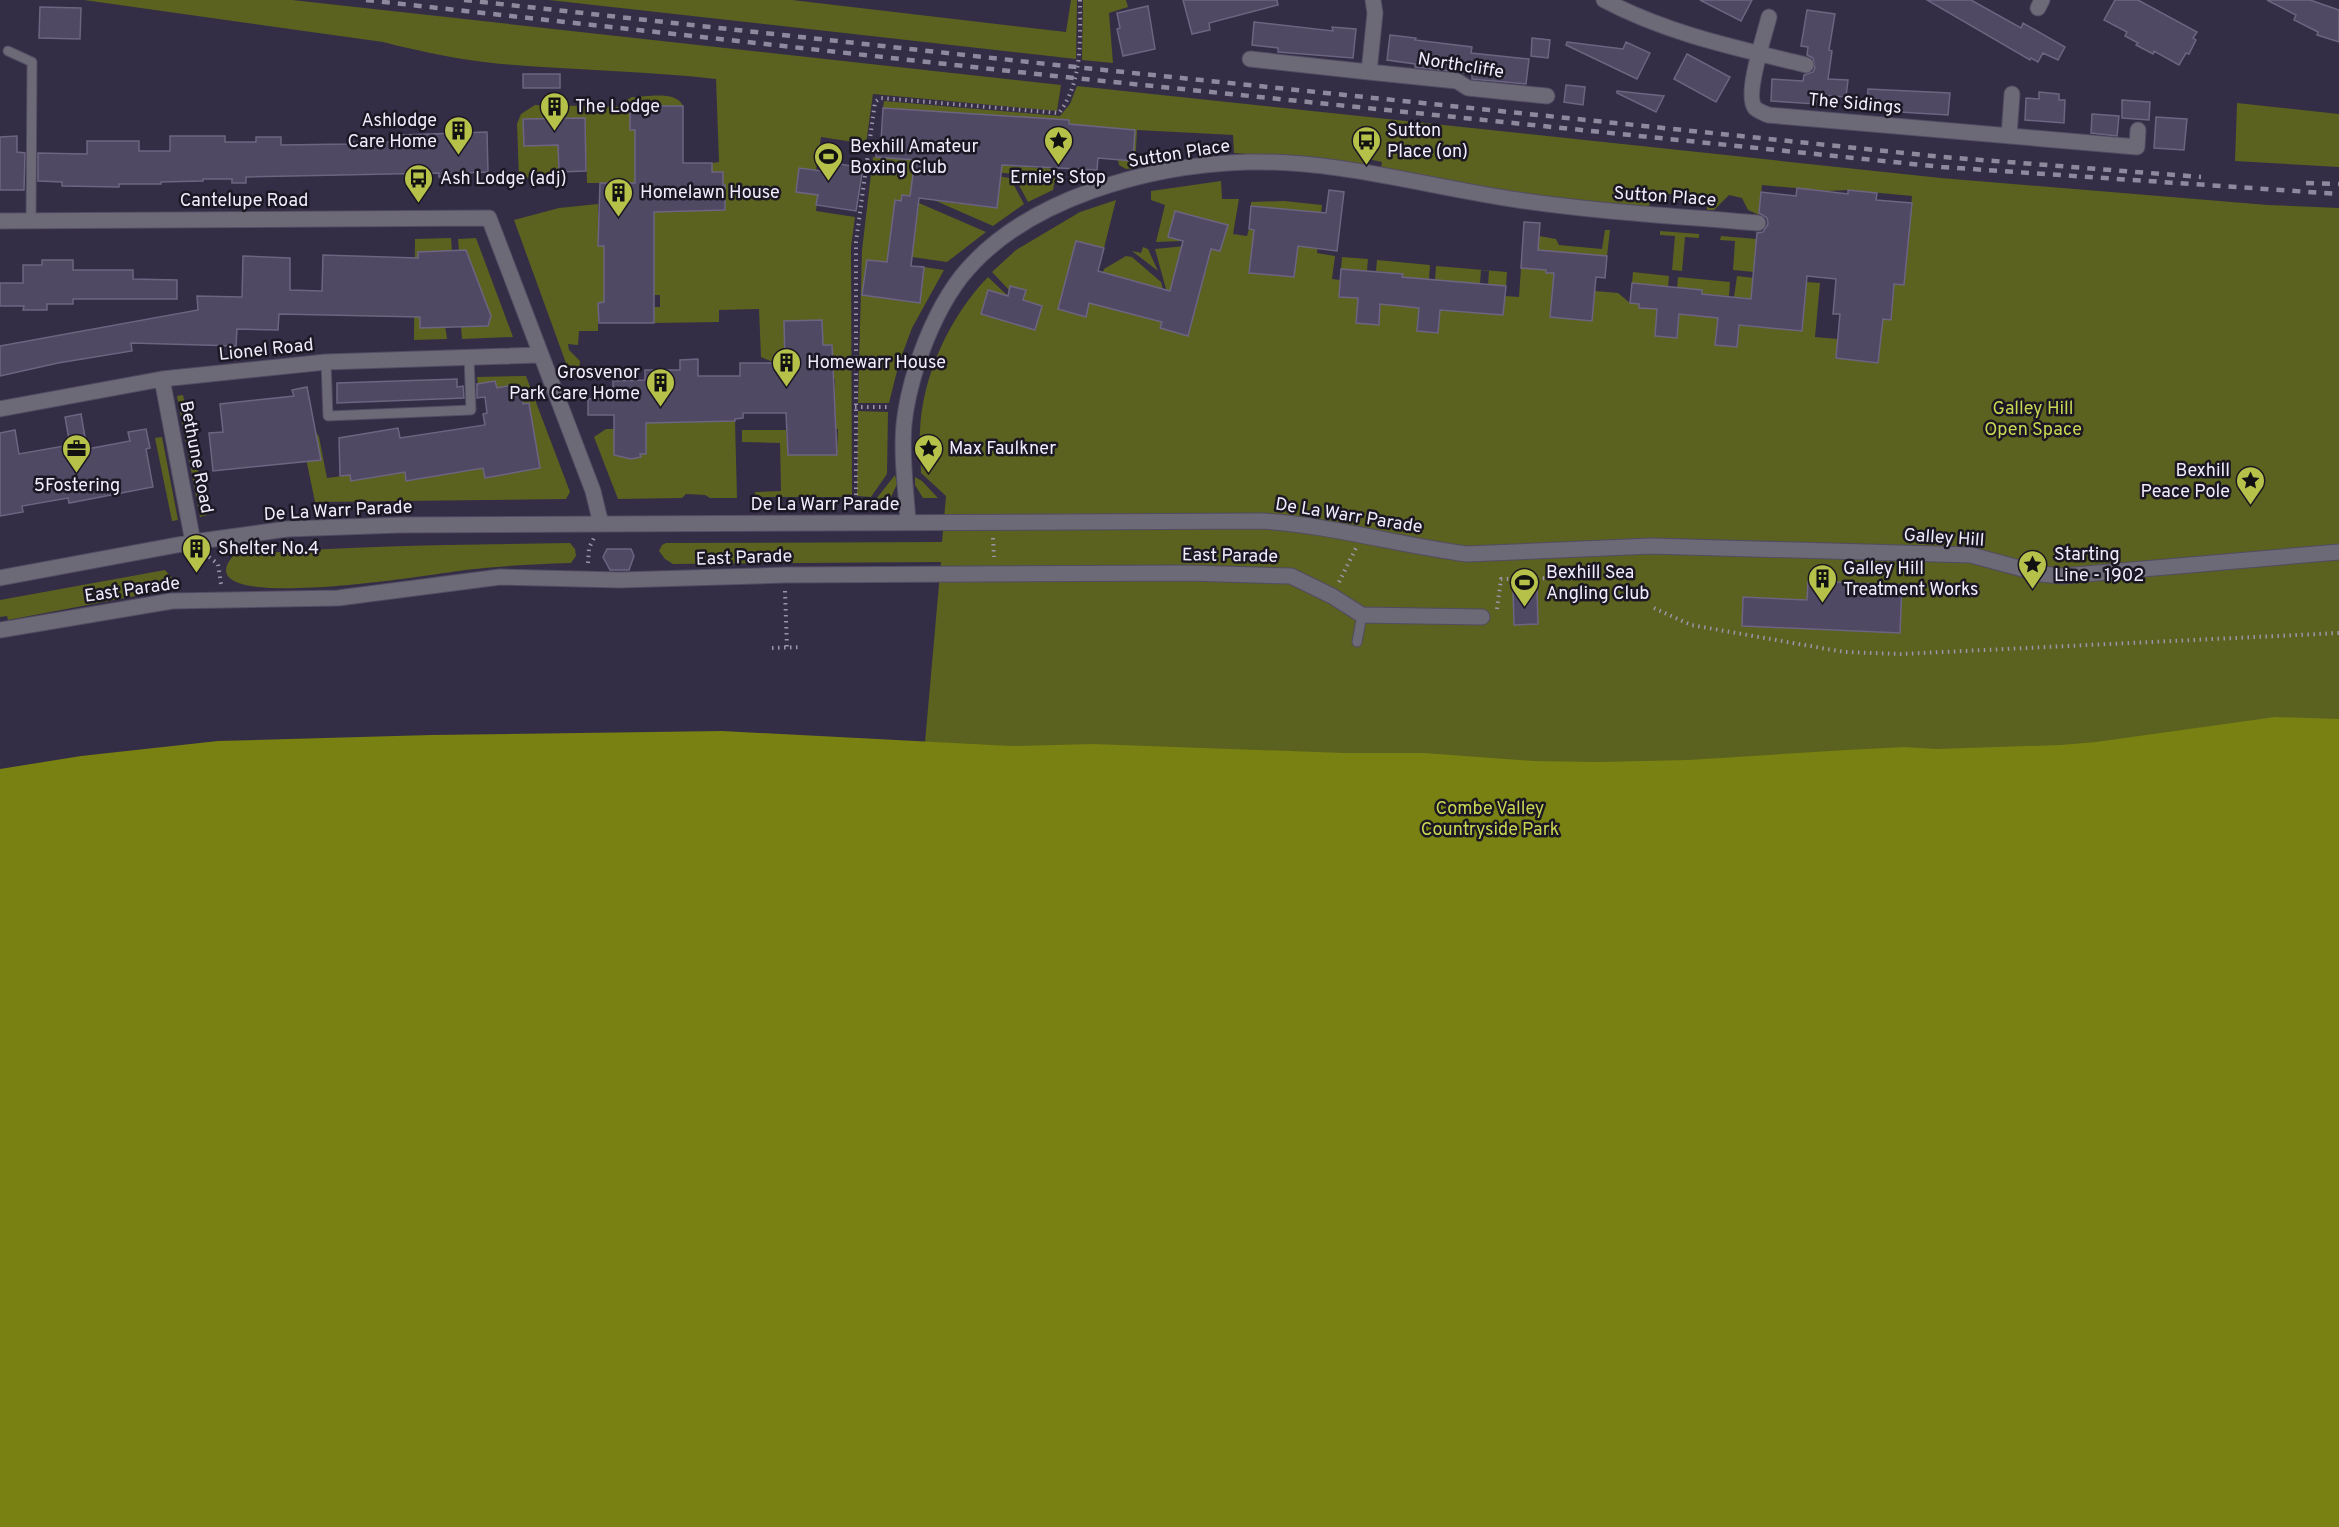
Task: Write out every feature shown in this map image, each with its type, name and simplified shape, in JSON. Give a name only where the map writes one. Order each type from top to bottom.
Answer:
[{"type":"street","points":[[1369,72],[1375,12],[1373,0]]},
{"type":"street","points":[[1604,0],[1673,31],[1737,50],[1806,65]]},
{"type":"street","points":[[1760,54],[1769,17]]},
{"type":"street","name":"The Sidings","points":[[1760,54],[1753,83],[1752,101],[1755,108],[1768,115],[2137,147],[2138,130]]},
{"type":"street","name":"Northcliffe","points":[[1250,59],[1457,81],[1468,88],[1547,96]]},
{"type":"street","points":[[2009,136],[2012,94]]},
{"type":"street","name":"Sutton Place","points":[[908,522],[903,441],[906,407],[912,380],[929,332],[960,278],[1007,234],[1040,213],[1110,185],[1196,166],[1249,162],[1358,170],[1468,192],[1583,209],[1758,223]]},
{"type":"street","name":"Cantelupe Road","points":[[0,221],[489,218],[540,355]]},
{"type":"street","points":[[540,355],[593,490],[601,524]]},
{"type":"street","name":"Lionel Road","points":[[0,409],[162,379],[326,362],[540,355]]},
{"type":"street","name":"Bethune Road","points":[[162,379],[193,542]]},
{"type":"street","name":"De La Warr Parade","points":[[0,578],[193,542],[287,529],[400,525],[1261,521],[1297,523],[1467,554],[1651,546]]},
{"type":"street","name":"Galley Hill","points":[[1651,546],[1971,555],[2041,574],[2062,576],[2339,552]]},
{"type":"street","name":"East Parade","points":[[0,630],[172,601],[338,598],[500,577],[650,579],[785,575],[1190,573],[1291,576],[1332,596],[1362,615]]},
{"type":"street","points":[[1362,615],[1482,616]]},
{"type":"lane","points":[[8,51],[32,62],[31,221]]},
{"type":"lane","points":[[326,362],[328,416],[471,410],[469,357]]},
{"type":"lane","points":[[1357,642],[1362,615]]},
{"type":"path","points":[[856,523],[856,242],[875,102],[880,98],[1059,113],[1074,90],[1080,52],[1080,0]]},
{"type":"path","points":[[855,407],[906,407]]},
{"type":"path","points":[[993,522],[994,574]]},
{"type":"path","points":[[587,579],[589,548],[601,524]]},
{"type":"path","points":[[1332,596],[1362,535]]},
{"type":"path","points":[[193,542],[218,564],[223,600]]},
{"type":"path","points":[[785,575],[787,648]]},
{"type":"path","points":[[1482,616],[1497,613],[1501,579],[1553,578]]},
{"type":"path","points":[[1654,608],[1691,625],[1844,652],[1867,653],[1901,654],[2339,633]]},
{"type":"path","points":[[772,648],[802,648]]},
{"type":"green space","points":[[84,0],[292,0],[1061,85],[1057,111],[873,94],[866,144],[821,137],[816,171],[799,168],[796,191],[818,195],[816,211],[855,217],[851,247],[852,497],[755,497],[755,492],[781,491],[780,443],[742,442],[742,430],[786,430],[788,455],[837,455],[838,429],[833,429],[835,379],[833,379],[832,345],[814,345],[822,329],[822,320],[785,321],[785,348],[790,369],[761,357],[759,309],[719,310],[719,322],[654,323],[654,307],[660,307],[660,295],[654,295],[654,237],[641,206],[663,206],[663,212],[725,210],[725,186],[712,172],[712,163],[719,162],[716,79],[486,62],[383,42]]},
{"type":"green space","points":[[549,0],[792,0],[1066,32],[1071,0],[1077,0],[1076,59]]},
{"type":"green space","points":[[1083,0],[1126,0],[1128,7],[1109,13],[1113,63],[1082,60]]},
{"type":"green space","name":"Combe Valley Countryside Park","points":[[1077,86],[1941,178],[2268,205],[2339,208],[2339,1176],[922,776],[941,562],[673,564],[665,559],[659,551],[666,543],[942,542],[946,496],[921,473],[920,431],[926,389],[932,368],[950,328],[988,277],[1008,296],[988,290],[981,314],[1035,330],[1023,300],[1025,290],[1011,286],[1009,290],[992,272],[1016,250],[1080,212],[1116,200],[1104,248],[1076,241],[1058,309],[1085,317],[1093,289],[1165,308],[1160,328],[1188,335],[1209,258],[1200,246],[1220,251],[1227,225],[1175,211],[1168,237],[1183,241],[1156,242],[1165,205],[1151,200],[1151,191],[1221,181],[1222,199],[1239,199],[1233,234],[1247,236],[1249,229],[1268,231],[1252,243],[1250,273],[1294,277],[1297,249],[1251,206],[1251,202],[1284,201],[1322,205],[1317,253],[1335,256],[1332,279],[1340,280],[1339,296],[1358,298],[1356,323],[1378,325],[1381,300],[1419,308],[1417,331],[1438,332],[1440,310],[1503,315],[1505,296],[1519,297],[1521,268],[1537,269],[1539,236],[1556,239],[1559,245],[1602,249],[1605,230],[1610,230],[1607,256],[1548,251],[1546,272],[1567,274],[1552,288],[1550,317],[1592,321],[1595,291],[1618,293],[1630,303],[1639,304],[1639,308],[1657,309],[1655,336],[1677,338],[1680,312],[1718,318],[1715,345],[1737,347],[1740,321],[1794,281],[1820,283],[1815,337],[1838,339],[1836,358],[1878,363],[1881,334],[1868,317],[1891,319],[1893,298],[1835,292],[1835,286],[1888,290],[1890,283],[1904,284],[1912,196],[1762,185],[1759,215],[1748,210],[1742,198],[1729,195],[1714,210],[1707,210],[1707,196],[1651,193],[1649,207],[1615,205],[1514,192],[1381,169],[1382,162],[1368,159],[1367,166],[1338,161],[1234,153],[1233,135],[1137,130],[1135,168],[1126,169],[1119,165],[1118,160],[1133,161],[1135,130],[1069,124],[1069,120],[883,108],[884,101],[1060,116],[1070,104]]},
{"type":"green space","points":[[668,96],[679,101],[683,106],[654,106],[654,102],[630,102],[630,129],[635,130],[635,183],[587,183],[585,118],[562,119],[561,111],[553,111],[553,119],[523,120],[524,146],[547,146],[558,143],[559,172],[548,172],[548,177],[519,178],[517,124],[521,114],[535,105],[626,107],[627,100],[632,97]]},
{"type":"green space","points":[[2237,103],[2339,114],[2339,167],[2235,161]]},
{"type":"green space","points":[[873,157],[1057,169],[1053,190],[1028,202],[1013,174],[967,169],[910,196],[902,195],[901,201],[895,200],[887,262],[867,260],[862,295],[919,303],[924,267],[944,270],[912,328],[899,363],[889,403],[858,403],[862,250]]},
{"type":"green space","points":[[982,174],[1010,178],[1024,204],[993,226],[936,201],[997,208],[1000,181]]},
{"type":"green space","points":[[919,203],[986,232],[947,262],[912,257]]},
{"type":"green space","points":[[598,204],[598,245],[604,246],[604,302],[598,303],[598,331],[579,331],[578,345],[568,344],[569,350],[580,361],[579,374],[571,377],[514,220],[559,208]]},
{"type":"green space","points":[[1660,231],[1699,234],[1699,238],[1685,237],[1682,271],[1672,270],[1675,236],[1660,235]]},
{"type":"green space","points":[[1721,236],[1757,239],[1754,272],[1733,270],[1735,241],[1720,240]]},
{"type":"green space","points":[[451,238],[452,251],[418,252],[419,264],[442,317],[447,339],[414,340],[415,239]]},
{"type":"green space","points":[[476,238],[513,337],[462,339],[461,327],[488,326],[491,316],[466,251],[459,251],[458,239]]},
{"type":"green space","points":[[1185,246],[1181,251],[1168,296],[1155,249]]},
{"type":"green space","points":[[1143,247],[1148,249],[1158,271],[1132,251],[1141,253]]},
{"type":"green space","points":[[1126,256],[1132,257],[1161,282],[1165,296],[1101,278],[1104,269]]},
{"type":"green space","points":[[1342,257],[1368,259],[1367,271],[1341,269]]},
{"type":"green space","points":[[1377,260],[1430,265],[1429,279],[1402,277],[1402,274],[1376,271]]},
{"type":"green space","points":[[1436,266],[1507,272],[1506,286],[1488,285],[1489,271],[1481,270],[1480,284],[1435,280]]},
{"type":"green space","points":[[1633,272],[1669,276],[1668,287],[1632,283]]},
{"type":"green space","points":[[1737,276],[1781,281],[1779,301],[1734,297]]},
{"type":"green space","points":[[1678,277],[1730,282],[1729,296],[1702,294],[1702,290],[1677,288]]},
{"type":"green space","points":[[526,376],[570,492],[566,499],[315,502],[301,434],[315,431],[319,437],[327,478],[350,475],[351,481],[405,472],[407,481],[483,468],[485,478],[540,468],[537,448],[529,449],[529,403],[523,404],[522,395],[515,396],[512,385],[497,388],[495,381],[478,384],[477,377]]},
{"type":"green space","points":[[183,395],[207,515],[200,517],[177,396]]},
{"type":"green space","points":[[858,411],[888,412],[887,474],[871,497],[857,496]]},
{"type":"green space","points":[[735,421],[737,498],[710,498],[705,495],[686,494],[682,498],[618,499],[594,437],[606,429],[614,429],[614,453],[640,457],[640,454],[646,453],[646,423]]},
{"type":"green space","points":[[162,437],[178,520],[172,521],[155,438]]},
{"type":"green space","points":[[895,475],[897,484],[891,497],[876,499]]},
{"type":"green space","points":[[915,477],[938,498],[923,498],[915,485]]},
{"type":"green space","points":[[570,543],[575,549],[576,556],[571,563],[518,565],[370,583],[279,588],[244,585],[227,574],[233,556],[275,552],[443,545]]},
{"type":"green space","points":[[165,570],[172,578],[167,590],[8,620],[7,616],[0,617],[0,600]]},
{"type":"shaded area","points":[[2275,717],[2339,719],[2339,1527],[0,1527],[0,769],[81,756],[218,741],[722,731],[1011,746],[1093,744],[1344,753],[1424,753],[1533,761],[1688,760],[1905,747],[1936,749],[2061,745]]},
{"type":"building","points":[[1183,0],[1277,0],[1278,5],[1209,23],[1210,30],[1192,34]]},
{"type":"building","points":[[1700,0],[1752,0],[1741,21]]},
{"type":"building","points":[[1927,0],[1971,0],[2021,28],[2023,23],[2065,47],[2058,60],[2043,53],[2038,62],[2031,58],[2030,60]]},
{"type":"building","points":[[2115,0],[2138,0],[2197,32],[2189,54],[2186,53],[2179,65],[2154,51],[2153,54],[2136,45],[2138,43],[2125,36],[2127,32],[2104,20]]},
{"type":"building","points":[[2267,0],[2310,0],[2339,10],[2339,42],[2317,35],[2318,32],[2294,20],[2296,15]]},
{"type":"building","points":[[1148,6],[1155,49],[1123,56],[1117,29],[1120,28],[1117,13]]},
{"type":"building","points":[[40,7],[81,8],[80,39],[39,38]]},
{"type":"building","points":[[1807,10],[1835,14],[1829,50],[1832,51],[1828,79],[1848,80],[1846,97],[1817,95],[1816,104],[1771,101],[1772,79],[1803,81],[1804,75],[1813,72],[1815,68],[1813,58],[1807,55],[1808,47],[1801,46]]},
{"type":"building","points":[[1254,22],[1333,31],[1332,27],[1356,29],[1353,58],[1278,52],[1278,48],[1252,45]]},
{"type":"building","points":[[1390,35],[1472,47],[1471,53],[1529,59],[1526,84],[1472,79],[1472,74],[1415,67],[1415,64],[1387,60]]},
{"type":"building","points":[[1532,38],[1550,40],[1548,58],[1531,56]]},
{"type":"building","points":[[1567,42],[1623,49],[1626,42],[1650,53],[1637,79],[1566,45]]},
{"type":"building","points":[[1687,54],[1730,77],[1716,102],[1674,79]]},
{"type":"building","points":[[523,74],[560,74],[560,88],[523,88]]},
{"type":"building","points":[[1566,85],[1585,87],[1583,105],[1564,102]]},
{"type":"building","points":[[1868,89],[1950,93],[1948,115],[1867,110]]},
{"type":"building","points":[[1617,91],[1664,96],[1656,112]]},
{"type":"building","points":[[2039,92],[2059,94],[2059,100],[2065,100],[2064,123],[2025,120],[2026,98],[2039,99]]},
{"type":"building","points":[[2122,100],[2150,102],[2149,120],[2122,118]]},
{"type":"building","name":"Homelawn House","points":[[630,102],[654,102],[654,106],[683,106],[683,163],[712,163],[712,172],[723,172],[725,210],[654,212],[654,323],[599,323],[598,303],[604,302],[604,246],[598,246],[600,183],[635,183],[635,130],[630,130]]},
{"type":"building","points":[[883,108],[1069,120],[1069,124],[1135,130],[1133,161],[1098,158],[1097,170],[1002,165],[997,208],[919,198],[911,266],[924,267],[920,303],[862,295],[867,260],[887,262],[895,200],[901,201],[902,195],[910,196],[915,160],[876,157],[877,141],[881,141]]},
{"type":"building","points":[[2092,114],[2119,116],[2117,136],[2091,133]]},
{"type":"building","points":[[2156,117],[2187,119],[2184,150],[2154,148]]},
{"type":"building","name":"The Lodge","points":[[585,118],[586,171],[559,172],[558,145],[524,146],[523,119]]},
{"type":"building","points":[[487,132],[488,172],[463,173],[463,177],[439,177],[439,173],[246,177],[246,183],[232,183],[232,179],[203,179],[203,181],[161,182],[161,184],[119,184],[119,187],[62,186],[62,182],[38,181],[38,153],[87,154],[87,141],[139,141],[139,151],[170,151],[170,136],[225,136],[225,142],[256,142],[256,137],[281,137],[281,145],[402,142],[401,135]]},
{"type":"building","points":[[17,136],[17,152],[25,153],[24,190],[0,190],[0,137]]},
{"type":"building","name":"Bexhill Amateur Boxing Club","points":[[823,161],[863,168],[856,211],[816,205],[818,195],[796,192],[799,168],[822,171]]},
{"type":"building","points":[[1797,188],[1848,194],[1848,190],[1877,193],[1876,200],[1912,203],[1904,285],[1894,284],[1891,320],[1883,319],[1878,363],[1836,358],[1840,314],[1833,314],[1836,279],[1807,276],[1802,331],[1739,325],[1737,347],[1715,345],[1718,318],[1679,314],[1677,338],[1655,336],[1657,309],[1639,308],[1639,304],[1630,303],[1632,283],[1702,290],[1702,294],[1751,299],[1757,233],[1763,232],[1768,224],[1767,218],[1759,213],[1761,192],[1796,196]]},
{"type":"building","points":[[1329,190],[1344,192],[1337,251],[1298,246],[1294,277],[1249,273],[1254,230],[1249,229],[1251,206],[1326,213]]},
{"type":"building","points":[[1175,211],[1228,225],[1220,251],[1211,249],[1188,336],[1160,328],[1162,322],[1089,303],[1086,317],[1058,309],[1076,241],[1104,248],[1098,271],[1170,291],[1183,241],[1168,237]]},
{"type":"building","points":[[1524,222],[1540,223],[1538,250],[1607,256],[1605,278],[1596,277],[1592,321],[1550,317],[1554,273],[1521,268]]},
{"type":"building","points":[[466,250],[491,316],[488,326],[420,328],[420,317],[279,314],[278,330],[237,329],[236,346],[131,343],[132,351],[58,363],[0,376],[0,346],[198,310],[197,296],[242,297],[243,256],[290,258],[290,290],[322,291],[323,255],[418,258],[418,252]]},
{"type":"building","points":[[42,260],[73,260],[73,270],[133,270],[133,279],[177,280],[177,299],[73,299],[73,304],[47,304],[47,310],[23,310],[24,306],[0,306],[0,283],[23,283],[23,265],[42,265]]},
{"type":"building","points":[[1341,269],[1506,286],[1503,315],[1440,310],[1438,333],[1417,331],[1419,308],[1380,304],[1379,325],[1356,323],[1358,298],[1339,297]]},
{"type":"building","points":[[1010,286],[1026,290],[1023,300],[1042,306],[1035,330],[981,314],[988,290],[1008,296]]},
{"type":"building","points":[[822,320],[823,345],[832,345],[837,455],[788,455],[786,413],[743,413],[743,418],[735,419],[735,421],[646,423],[646,454],[640,454],[641,457],[631,459],[614,455],[614,415],[588,415],[588,399],[613,398],[613,381],[645,380],[645,370],[680,370],[680,360],[698,359],[698,376],[740,376],[740,363],[785,363],[784,321]]},
{"type":"building","points":[[457,379],[457,387],[463,386],[464,398],[337,403],[337,383]]},
{"type":"building","points":[[495,381],[497,388],[513,385],[515,396],[522,395],[523,404],[529,403],[540,468],[485,478],[483,468],[406,481],[405,472],[351,481],[350,475],[340,476],[339,438],[398,428],[400,438],[485,425],[483,414],[487,413],[485,397],[477,398],[477,384]]},
{"type":"building","points":[[307,387],[321,460],[213,471],[209,433],[223,432],[220,404],[294,396],[292,390]]},
{"type":"building","points":[[81,414],[87,449],[130,441],[128,432],[146,429],[150,448],[146,449],[153,487],[69,503],[68,498],[22,506],[23,512],[0,516],[0,433],[15,430],[19,454],[70,445],[65,417]]},
{"type":"building","points":[[607,549],[631,549],[634,556],[629,570],[610,570],[603,557]]},
{"type":"building","name":"Galley Hill Treatment Works","points":[[1808,581],[1902,585],[1900,633],[1742,626],[1743,597],[1807,600]]},
{"type":"building","name":"Bexhill Sea Angling Club","points":[[1537,589],[1538,624],[1514,625],[1513,590]]},
{"type":"railway","points":[[366,0],[1055,76],[1942,167],[2339,194]]},
{"type":"railway","points":[[464,0],[1056,65],[1943,157],[2201,177]]},
{"type":"railway","points":[[2306,183],[2339,184]]},
{"type":"place","name":"The Lodge","points":[[554,132]]},
{"type":"place","name":"Ashlodge Care Home","points":[[458,156]]},
{"type":"place","name":"Ernie's Stop","points":[[1058,166]]},
{"type":"place","name":"Sutton Place (on)","points":[[1366,166]]},
{"type":"place","name":"Bexhill Amateur Boxing Club","points":[[829,182]]},
{"type":"place","name":"Ash Lodge (adj)","points":[[419,204]]},
{"type":"place","name":"Homelawn House","points":[[619,218]]},
{"type":"place","name":"Homewarr House","points":[[786,388]]},
{"type":"place","name":"Grosvenor Park Care Home","points":[[661,408]]},
{"type":"place","name":"5Fostering","points":[[77,474]]},
{"type":"place","name":"Max Faulkner","points":[[928,474]]},
{"type":"place","name":"Bexhill Peace Pole","points":[[2251,506]]},
{"type":"place","name":"Shelter No.4","points":[[197,574]]},
{"type":"place","name":"Starting Line - 1902","points":[[2033,590]]},
{"type":"place","name":"Galley Hill Treatment Works","points":[[1822,604]]},
{"type":"place","name":"Bexhill Sea Angling Club","points":[[1525,608]]},
{"type":"park label","name":"Galley Hill Open Space","points":[[2033,418]]}]
